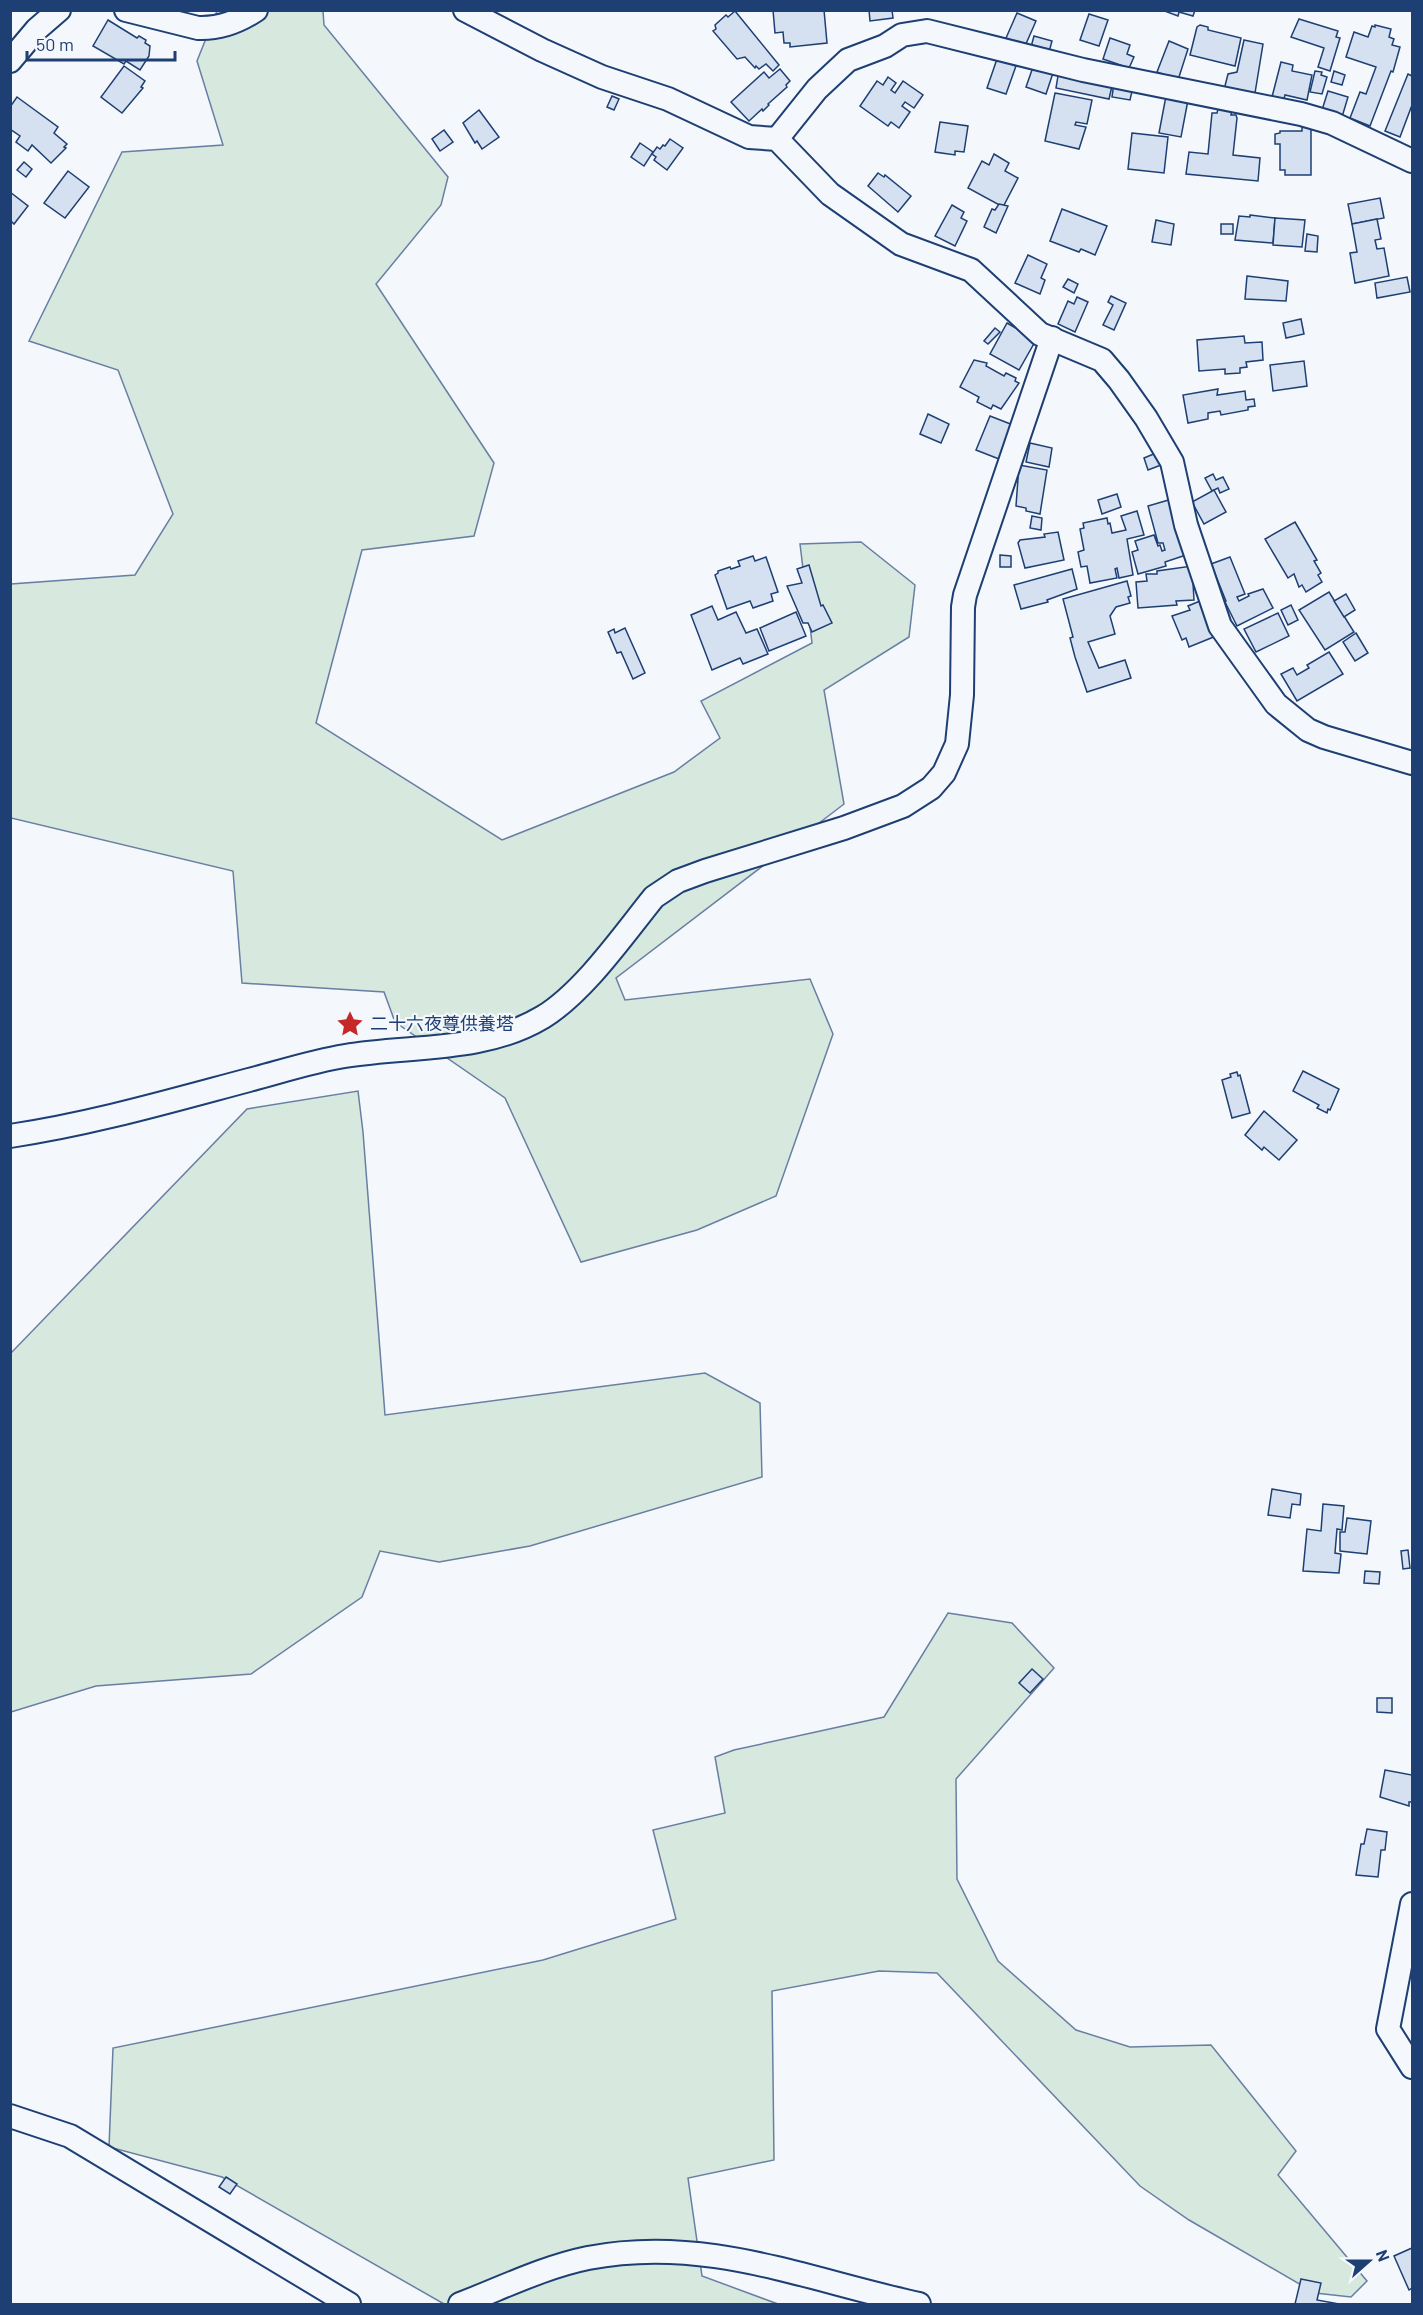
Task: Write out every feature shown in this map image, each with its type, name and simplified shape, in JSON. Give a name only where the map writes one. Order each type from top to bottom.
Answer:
[{"type":"street","points":[[10,61],[38,29],[59,10]]},
{"type":"street","points":[[126,10],[198,28],[209,28],[238,21],[256,10]]},
{"type":"street","points":[[465,10],[542,50],[602,77],[668,99],[749,137],[777,139],[830,194],[902,244],[971,270],[1040,334],[1101,360],[1146,417],[1172,462],[1186,525],[1220,626],[1276,704],[1308,730],[1324,737],[1413,763]]},
{"type":"street","points":[[777,139],[817,89],[848,60],[885,46],[902,35],[927,31],[1083,70],[1301,114],[1332,123],[1413,160]]},
{"type":"street","points":[[10,1136],[128,1112],[336,1058],[491,1039],[544,1016],[578,987],[664,888],[705,871],[844,828],[903,806],[920,796],[944,774],[957,744],[963,695],[965,595],[1052,338]]},
{"type":"street","points":[[1413,1904],[1388,2029],[1413,2067]]},
{"type":"street","points":[[10,2116],[70,2136],[349,2304]]},
{"type":"street","points":[[460,2304],[567,2263],[605,2255],[661,2251],[719,2255],[878,2296],[919,2304]]},
{"type":"shaded area","points":[[217,11],[323,11],[324,25],[448,177],[441,205],[376,284],[494,463],[474,536],[362,550],[316,723],[502,840],[674,772],[720,738],[701,701],[812,643],[800,544],[861,542],[915,585],[909,637],[824,690],[844,804],[616,978],[625,1000],[810,979],[833,1034],[776,1196],[697,1230],[581,1262],[505,1098],[395,1022],[384,992],[242,983],[233,871],[11,818],[11,584],[135,575],[173,514],[118,370],[29,341],[122,152],[223,145],[197,61]]},
{"type":"shaded area","points":[[358,1091],[385,1415],[705,1373],[760,1403],[762,1477],[530,1546],[439,1562],[380,1551],[362,1597],[251,1674],[96,1686],[11,1712],[11,1353],[247,1109]]},
{"type":"shaded area","points":[[948,1613],[1012,1623],[1054,1668],[956,1779],[957,1879],[998,1961],[1076,2030],[1130,2047],[1211,2045],[1296,2151],[1278,2175],[1367,2281],[1351,2297],[1315,2293],[1189,2220],[1140,2186],[937,1973],[879,1971],[772,1991],[774,2160],[688,2178],[702,2276],[778,2304],[444,2304],[222,2177],[109,2147],[113,2048],[543,1960],[676,1919],[653,1830],[725,1813],[715,1757],[734,1750],[884,1717]]},
{"type":"building","points":[[773,10],[824,10],[827,43],[790,47],[790,43],[784,43],[783,32],[775,33]]},
{"type":"building","points":[[869,10],[892,10],[893,18],[870,21]]},
{"type":"building","points":[[1162,10],[1195,10],[1193,16],[1179,12],[1178,16]]},
{"type":"building","points":[[735,11],[779,65],[773,71],[766,64],[759,69],[756,66],[755,68],[745,57],[737,59],[713,31],[716,29],[715,25],[726,15],[728,17]]},
{"type":"building","points":[[1017,13],[1036,21],[1025,46],[1006,38]]},
{"type":"building","points":[[1089,14],[1108,20],[1099,46],[1080,40]]},
{"type":"building","points":[[1299,19],[1338,31],[1336,37],[1340,38],[1330,71],[1318,67],[1324,48],[1291,37]]},
{"type":"building","points":[[108,20],[137,38],[139,36],[146,40],[145,43],[150,46],[149,56],[140,70],[126,61],[124,64],[93,46]]},
{"type":"building","points":[[1200,25],[1208,27],[1208,30],[1241,38],[1235,66],[1190,55],[1197,27]]},
{"type":"building","points":[[1375,25],[1391,29],[1389,37],[1394,39],[1392,45],[1400,47],[1393,72],[1391,71],[1370,126],[1350,118],[1360,92],[1366,94],[1376,67],[1346,57],[1354,32],[1368,37],[1372,26],[1375,27]]},
{"type":"building","points":[[1034,36],[1052,41],[1049,52],[1031,47]]},
{"type":"building","points":[[1110,38],[1130,45],[1127,54],[1134,57],[1129,68],[1103,59]]},
{"type":"building","points":[[1244,40],[1263,44],[1253,95],[1224,90],[1228,74],[1237,72]]},
{"type":"building","points":[[1169,41],[1188,49],[1178,80],[1157,72]]},
{"type":"building","points":[[997,59],[1016,66],[1006,94],[987,88]]},
{"type":"building","points":[[1281,62],[1293,65],[1292,71],[1312,75],[1307,100],[1285,95],[1284,99],[1272,97]]},
{"type":"building","points":[[124,66],[145,81],[141,87],[143,88],[122,113],[101,97]]},
{"type":"building","points":[[1033,67],[1053,73],[1046,94],[1026,87]]},
{"type":"building","points":[[780,69],[790,81],[787,87],[763,111],[762,109],[749,121],[731,102],[764,72],[769,78]]},
{"type":"building","points":[[1315,71],[1322,72],[1321,75],[1327,77],[1322,94],[1310,92]]},
{"type":"building","points":[[1334,71],[1345,75],[1342,85],[1331,82]]},
{"type":"building","points":[[1408,74],[1412,76],[1412,105],[1400,137],[1385,131]]},
{"type":"building","points":[[1058,76],[1112,86],[1109,99],[1056,88]]},
{"type":"building","points":[[888,77],[896,83],[891,90],[895,93],[903,81],[923,95],[914,108],[905,102],[902,106],[910,112],[899,128],[891,122],[888,126],[860,106],[877,81],[883,85]]},
{"type":"building","points":[[1114,83],[1133,87],[1130,100],[1112,97]]},
{"type":"building","points":[[1328,91],[1348,97],[1342,117],[1322,110]]},
{"type":"building","points":[[1055,93],[1092,100],[1087,124],[1076,122],[1075,125],[1086,127],[1079,149],[1045,141]]},
{"type":"building","points":[[612,96],[619,99],[614,110],[607,107]]},
{"type":"building","points":[[1166,96],[1188,100],[1181,137],[1159,133]]},
{"type":"building","points":[[17,97],[58,127],[54,133],[67,144],[64,147],[66,148],[51,163],[32,145],[28,151],[16,142],[20,136],[10,129],[10,107]]},
{"type":"building","points":[[1218,109],[1232,110],[1231,115],[1236,115],[1237,118],[1233,155],[1260,158],[1258,181],[1186,174],[1189,152],[1208,154],[1212,113],[1217,113]]},
{"type":"building","points":[[479,110],[499,137],[482,149],[477,141],[475,143],[463,123]]},
{"type":"building","points":[[940,122],[968,126],[964,152],[955,151],[955,155],[935,152]]},
{"type":"building","points":[[1302,124],[1311,124],[1311,175],[1285,175],[1285,170],[1280,170],[1280,144],[1275,144],[1275,134],[1280,131],[1302,131]]},
{"type":"building","points":[[444,130],[453,142],[440,151],[432,139]]},
{"type":"building","points":[[1132,133],[1168,137],[1164,173],[1128,169]]},
{"type":"building","points":[[670,139],[683,148],[667,170],[654,160],[656,157],[652,154],[657,147],[660,149],[663,145],[665,146]]},
{"type":"building","points":[[640,143],[653,152],[644,166],[631,157]]},
{"type":"building","points":[[994,154],[1009,163],[1005,171],[1018,178],[1003,207],[968,188],[982,161],[989,165]]},
{"type":"building","points":[[24,162],[32,169],[26,177],[17,170]]},
{"type":"building","points":[[68,171],[89,187],[65,218],[44,203]]},
{"type":"building","points":[[878,173],[884,177],[885,175],[911,196],[898,212],[868,186]]},
{"type":"building","points":[[10,192],[28,206],[14,224],[12,222],[10,224]]},
{"type":"building","points":[[1380,198],[1384,218],[1352,224],[1348,204]]},
{"type":"building","points":[[999,204],[1008,206],[996,233],[984,227],[992,209],[995,210]]},
{"type":"building","points":[[952,205],[964,212],[961,218],[967,221],[955,246],[935,236]]},
{"type":"building","points":[[1062,209],[1107,226],[1095,255],[1081,249],[1079,252],[1050,241]]},
{"type":"building","points":[[1250,215],[1275,218],[1273,243],[1235,240],[1239,216],[1250,217]]},
{"type":"building","points":[[1275,218],[1305,220],[1302,247],[1273,245]]},
{"type":"building","points":[[1377,219],[1381,239],[1375,240],[1377,249],[1384,248],[1389,276],[1355,283],[1350,253],[1357,252],[1352,224]]},
{"type":"building","points":[[1156,220],[1174,224],[1171,245],[1152,242]]},
{"type":"building","points":[[1221,224],[1233,224],[1233,234],[1221,234]]},
{"type":"building","points":[[1307,234],[1318,236],[1317,252],[1305,251]]},
{"type":"building","points":[[1028,255],[1047,264],[1041,278],[1045,280],[1040,294],[1015,283]]},
{"type":"building","points":[[1247,276],[1288,281],[1286,301],[1245,299]]},
{"type":"building","points":[[1407,277],[1410,292],[1377,298],[1375,283]]},
{"type":"building","points":[[1068,279],[1078,284],[1074,293],[1063,287]]},
{"type":"building","points":[[1111,296],[1126,303],[1114,330],[1103,325],[1113,305],[1108,302]]},
{"type":"building","points":[[1077,297],[1088,302],[1075,332],[1058,324],[1068,301],[1074,304]]},
{"type":"building","points":[[1301,319],[1304,334],[1286,338],[1283,323]]},
{"type":"building","points":[[1007,323],[1036,340],[1019,370],[990,354]]},
{"type":"building","points":[[995,328],[1000,332],[988,344],[984,341]]},
{"type":"building","points":[[1244,336],[1245,343],[1262,342],[1263,360],[1246,362],[1247,367],[1240,368],[1240,373],[1225,374],[1225,369],[1199,371],[1197,340]]},
{"type":"building","points":[[974,360],[987,363],[986,366],[1004,376],[1006,373],[1016,378],[1015,381],[1019,383],[1001,409],[993,405],[991,409],[977,402],[979,397],[960,387]]},
{"type":"building","points":[[1304,361],[1307,386],[1273,391],[1270,365]]},
{"type":"building","points":[[1218,389],[1217,395],[1245,391],[1246,400],[1254,399],[1255,406],[1248,407],[1248,410],[1221,415],[1220,411],[1208,413],[1208,419],[1188,423],[1183,395]]},
{"type":"building","points":[[928,414],[949,424],[941,443],[920,434]]},
{"type":"building","points":[[990,416],[1013,425],[999,459],[976,450]]},
{"type":"building","points":[[1030,443],[1052,448],[1049,467],[1026,462]]},
{"type":"building","points":[[1156,453],[1161,465],[1148,470],[1144,458]]},
{"type":"building","points":[[1019,465],[1047,470],[1040,514],[1016,506]]},
{"type":"building","points":[[1213,474],[1216,480],[1223,477],[1229,489],[1220,493],[1218,488],[1212,491],[1205,478]]},
{"type":"building","points":[[1214,490],[1226,512],[1204,524],[1192,502]]},
{"type":"building","points":[[1117,494],[1121,507],[1102,514],[1098,500]]},
{"type":"building","points":[[1172,499],[1189,554],[1165,562],[1166,566],[1138,574],[1132,552],[1138,550],[1135,541],[1154,535],[1158,546],[1160,545],[1162,551],[1165,550],[1163,543],[1158,543],[1148,506]]},
{"type":"building","points":[[1137,511],[1144,535],[1127,539],[1133,575],[1119,578],[1117,568],[1115,569],[1117,578],[1090,583],[1087,566],[1081,567],[1078,552],[1084,550],[1080,529],[1084,528],[1083,523],[1107,518],[1112,533],[1126,530],[1121,516]]},
{"type":"building","points":[[1032,516],[1042,518],[1041,530],[1030,528]]},
{"type":"building","points":[[1295,522],[1317,560],[1314,561],[1321,573],[1318,575],[1322,582],[1306,592],[1302,585],[1299,587],[1294,574],[1288,578],[1265,539]]},
{"type":"building","points":[[1058,532],[1064,560],[1025,568],[1018,543],[1020,540],[1045,537],[1044,534]]},
{"type":"building","points":[[1000,555],[1011,556],[1011,567],[1000,567]]},
{"type":"building","points":[[753,556],[755,561],[766,557],[778,592],[771,594],[773,601],[753,608],[750,601],[727,609],[715,575],[718,571],[740,566],[738,561]]},
{"type":"building","points":[[1230,557],[1245,594],[1237,597],[1239,601],[1249,596],[1248,594],[1263,589],[1273,608],[1237,626],[1211,564]]},
{"type":"building","points":[[809,565],[821,606],[823,605],[832,623],[812,632],[808,623],[803,623],[787,586],[802,583],[797,569]]},
{"type":"building","points":[[1192,566],[1194,600],[1176,601],[1177,605],[1138,608],[1136,582],[1147,581],[1146,574],[1157,574],[1157,571]]},
{"type":"building","points":[[1072,569],[1077,589],[1047,600],[1048,602],[1021,609],[1014,585]]},
{"type":"building","points":[[1127,581],[1131,596],[1128,597],[1130,603],[1116,607],[1110,616],[1115,634],[1088,642],[1099,668],[1125,660],[1131,678],[1087,692],[1070,638],[1073,637],[1063,599]]},
{"type":"building","points":[[1329,592],[1354,632],[1325,650],[1299,610]]},
{"type":"building","points":[[1346,594],[1355,610],[1344,617],[1334,601]]},
{"type":"building","points":[[1200,601],[1216,636],[1189,647],[1186,638],[1182,640],[1172,616],[1190,610],[1188,606]]},
{"type":"building","points":[[1291,605],[1298,620],[1288,625],[1281,610]]},
{"type":"building","points":[[712,606],[718,620],[736,612],[746,633],[757,629],[768,654],[743,664],[740,658],[712,670],[691,615]]},
{"type":"building","points":[[796,612],[806,636],[769,651],[760,628]]},
{"type":"building","points":[[1278,613],[1289,636],[1256,652],[1244,629]]},
{"type":"building","points":[[625,628],[645,673],[633,679],[621,652],[617,653],[608,632],[614,629],[615,633]]},
{"type":"building","points":[[1356,633],[1368,653],[1355,661],[1343,642]]},
{"type":"building","points":[[1329,652],[1343,674],[1297,701],[1281,674],[1293,668],[1297,675],[1309,668],[1307,665]]},
{"type":"building","points":[[1303,1071],[1339,1089],[1327,1113],[1317,1108],[1319,1105],[1293,1091]]},
{"type":"building","points":[[1237,1072],[1238,1076],[1240,1075],[1250,1113],[1232,1118],[1222,1080]]},
{"type":"building","points":[[1264,1111],[1297,1140],[1279,1160],[1264,1147],[1262,1150],[1245,1135]]},
{"type":"building","points":[[1272,1489],[1301,1494],[1300,1505],[1292,1504],[1290,1518],[1268,1515]]},
{"type":"building","points":[[1323,1504],[1344,1506],[1342,1530],[1337,1529],[1335,1553],[1341,1554],[1339,1573],[1303,1571],[1307,1529],[1321,1531]]},
{"type":"building","points":[[1347,1518],[1371,1521],[1367,1554],[1340,1551],[1340,1532],[1345,1532]]},
{"type":"building","points":[[1408,1550],[1410,1568],[1403,1569],[1401,1551]]},
{"type":"building","points":[[1365,1571],[1380,1572],[1379,1584],[1364,1583]]},
{"type":"building","points":[[1032,1669],[1043,1679],[1030,1693],[1019,1683]]},
{"type":"building","points":[[1377,1698],[1392,1698],[1392,1713],[1377,1712]]},
{"type":"building","points":[[1385,1770],[1412,1775],[1412,1802],[1409,1802],[1409,1806],[1380,1797]]},
{"type":"building","points":[[1367,1829],[1387,1832],[1385,1850],[1381,1850],[1378,1877],[1356,1875],[1361,1844],[1364,1844]]},
{"type":"building","points":[[226,2177],[237,2184],[230,2194],[219,2187]]},
{"type":"building","points":[[1412,2248],[1412,2288],[1409,2290],[1394,2256]]},
{"type":"building","points":[[1301,2279],[1321,2283],[1317,2300],[1339,2304],[1295,2304]]},
{"type":"place","name":"二十六夜尊供養塔","points":[[350,1024]]}]
